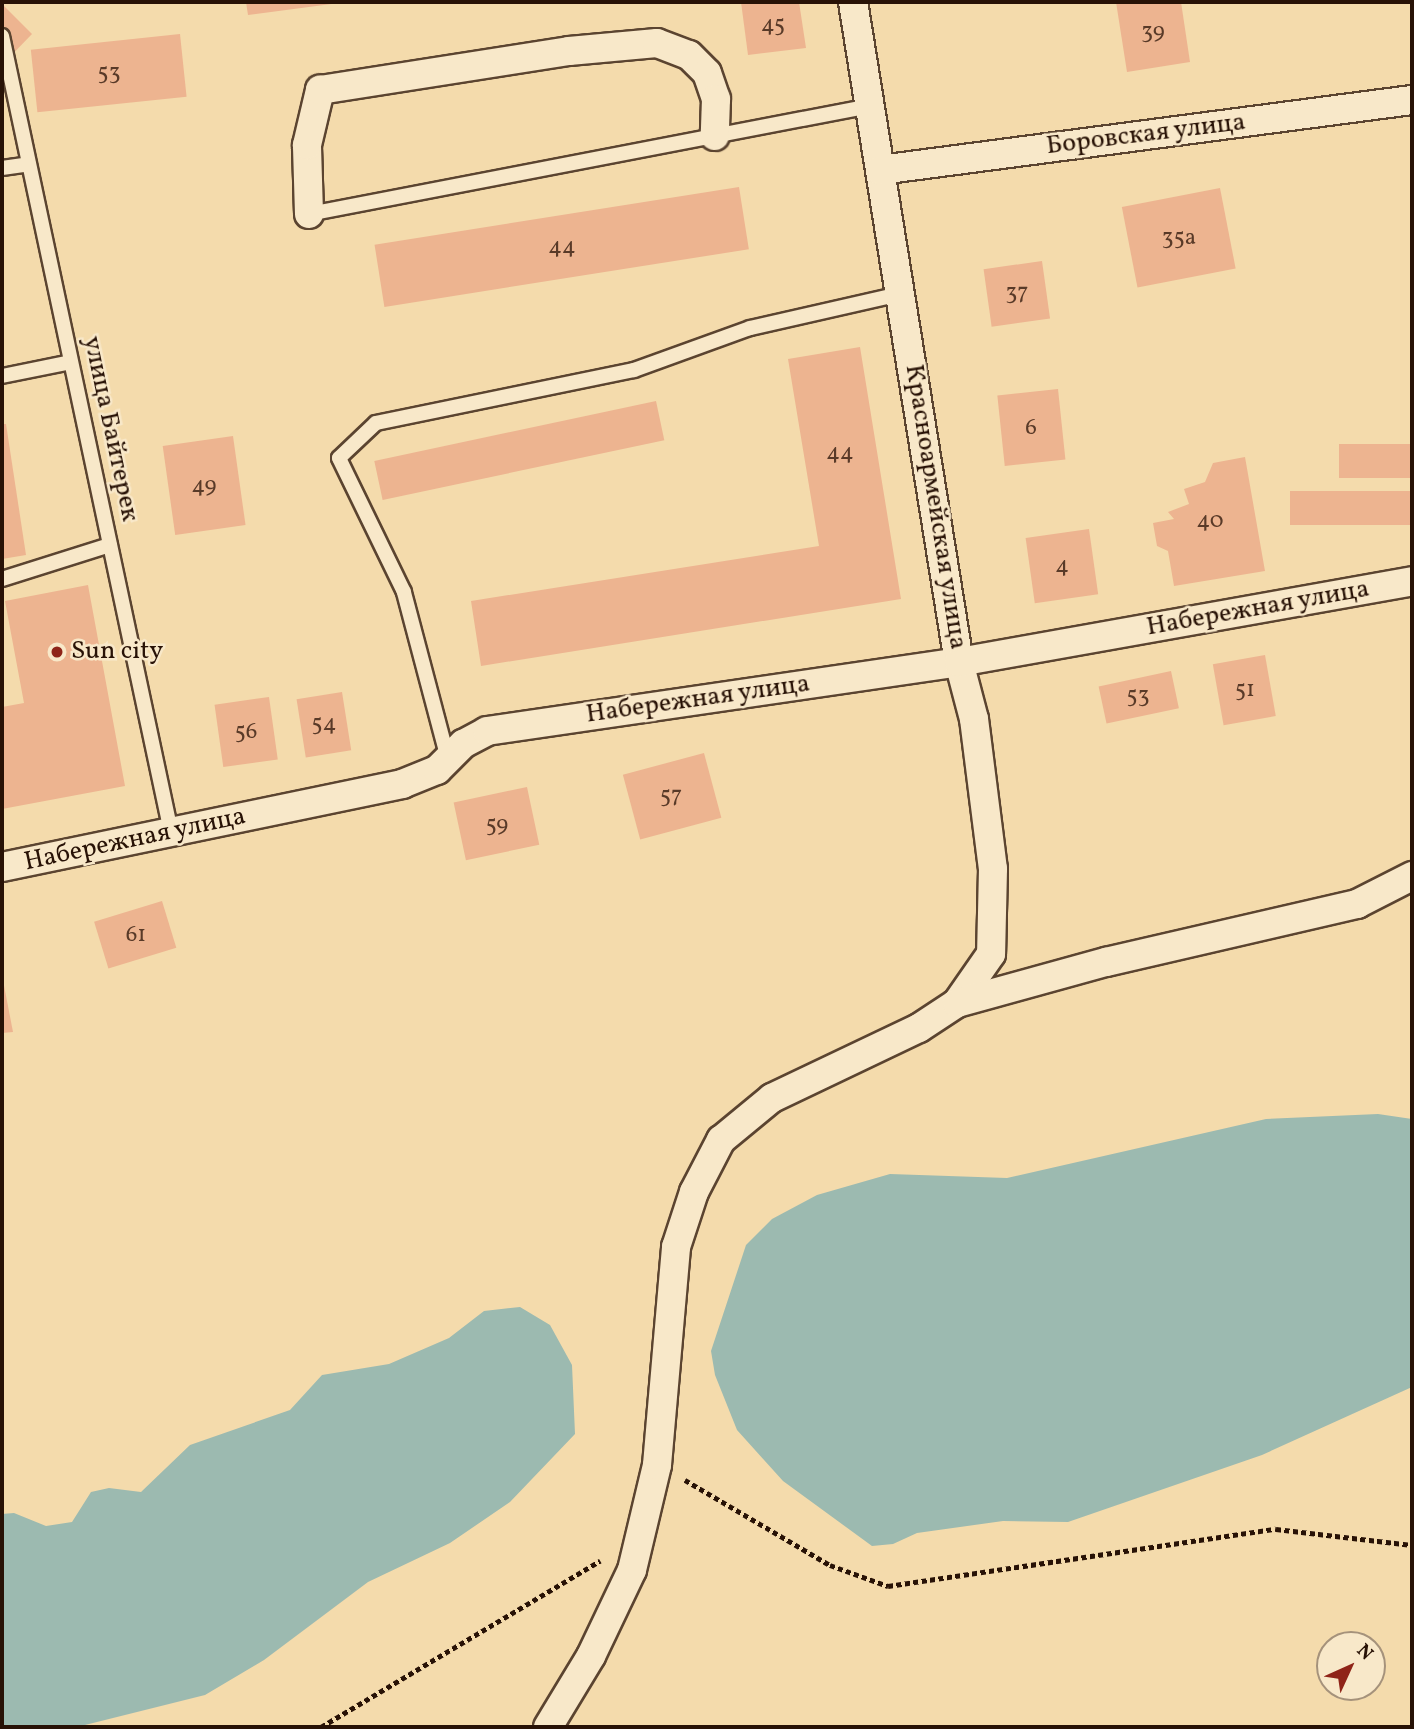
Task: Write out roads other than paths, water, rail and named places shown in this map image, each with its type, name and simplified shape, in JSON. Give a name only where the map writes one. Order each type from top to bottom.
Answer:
[{"type":"street","name":"Красноармейская улица","points":[[853,2],[959,662],[974,719],[993,869],[991,954],[957,1003]]},
{"type":"street","points":[[309,214],[307,145],[320,90],[545,54],[657,43],[689,55],[707,73],[716,99],[715,136]]},
{"type":"street","name":"Боровская улица","points":[[880,170],[1412,100]]},
{"type":"street","name":"Набережная улица","points":[[2,867],[402,784],[437,770],[487,731],[959,662],[1412,581]]},
{"type":"street","points":[[548,1727],[591,1656],[632,1570],[657,1465],[676,1247],[694,1192],[721,1140],[772,1098],[919,1028],[957,1003],[1106,962],[1357,904],[1412,876]]},
{"type":"lane","name":"улица Байтерек","points":[[2,36],[171,832]]},
{"type":"lane","points":[[309,214],[870,106]]},
{"type":"lane","points":[[2,168],[29,164]]},
{"type":"lane","points":[[448,759],[404,592],[339,458],[376,423],[634,370],[750,328],[900,295]]},
{"type":"lane","points":[[2,376],[71,362]]},
{"type":"lane","points":[[2,579],[110,545]]},
{"type":"water","points":[[1378,1114],[1412,1119],[1412,1387],[1262,1455],[1068,1522],[1003,1521],[917,1533],[893,1544],[872,1546],[783,1481],[737,1430],[715,1375],[711,1351],[746,1245],[772,1219],[817,1195],[890,1174],[1007,1178],[1266,1119]]},
{"type":"water","points":[[520,1307],[550,1325],[572,1365],[575,1434],[510,1502],[450,1543],[368,1582],[264,1660],[205,1695],[77,1727],[2,1727],[2,1514],[14,1513],[46,1526],[72,1522],[91,1492],[109,1488],[141,1492],[190,1445],[290,1410],[322,1375],[389,1364],[449,1338],[484,1311]]},
{"type":"place","name":"Sun city","points":[[57,652]]}]
